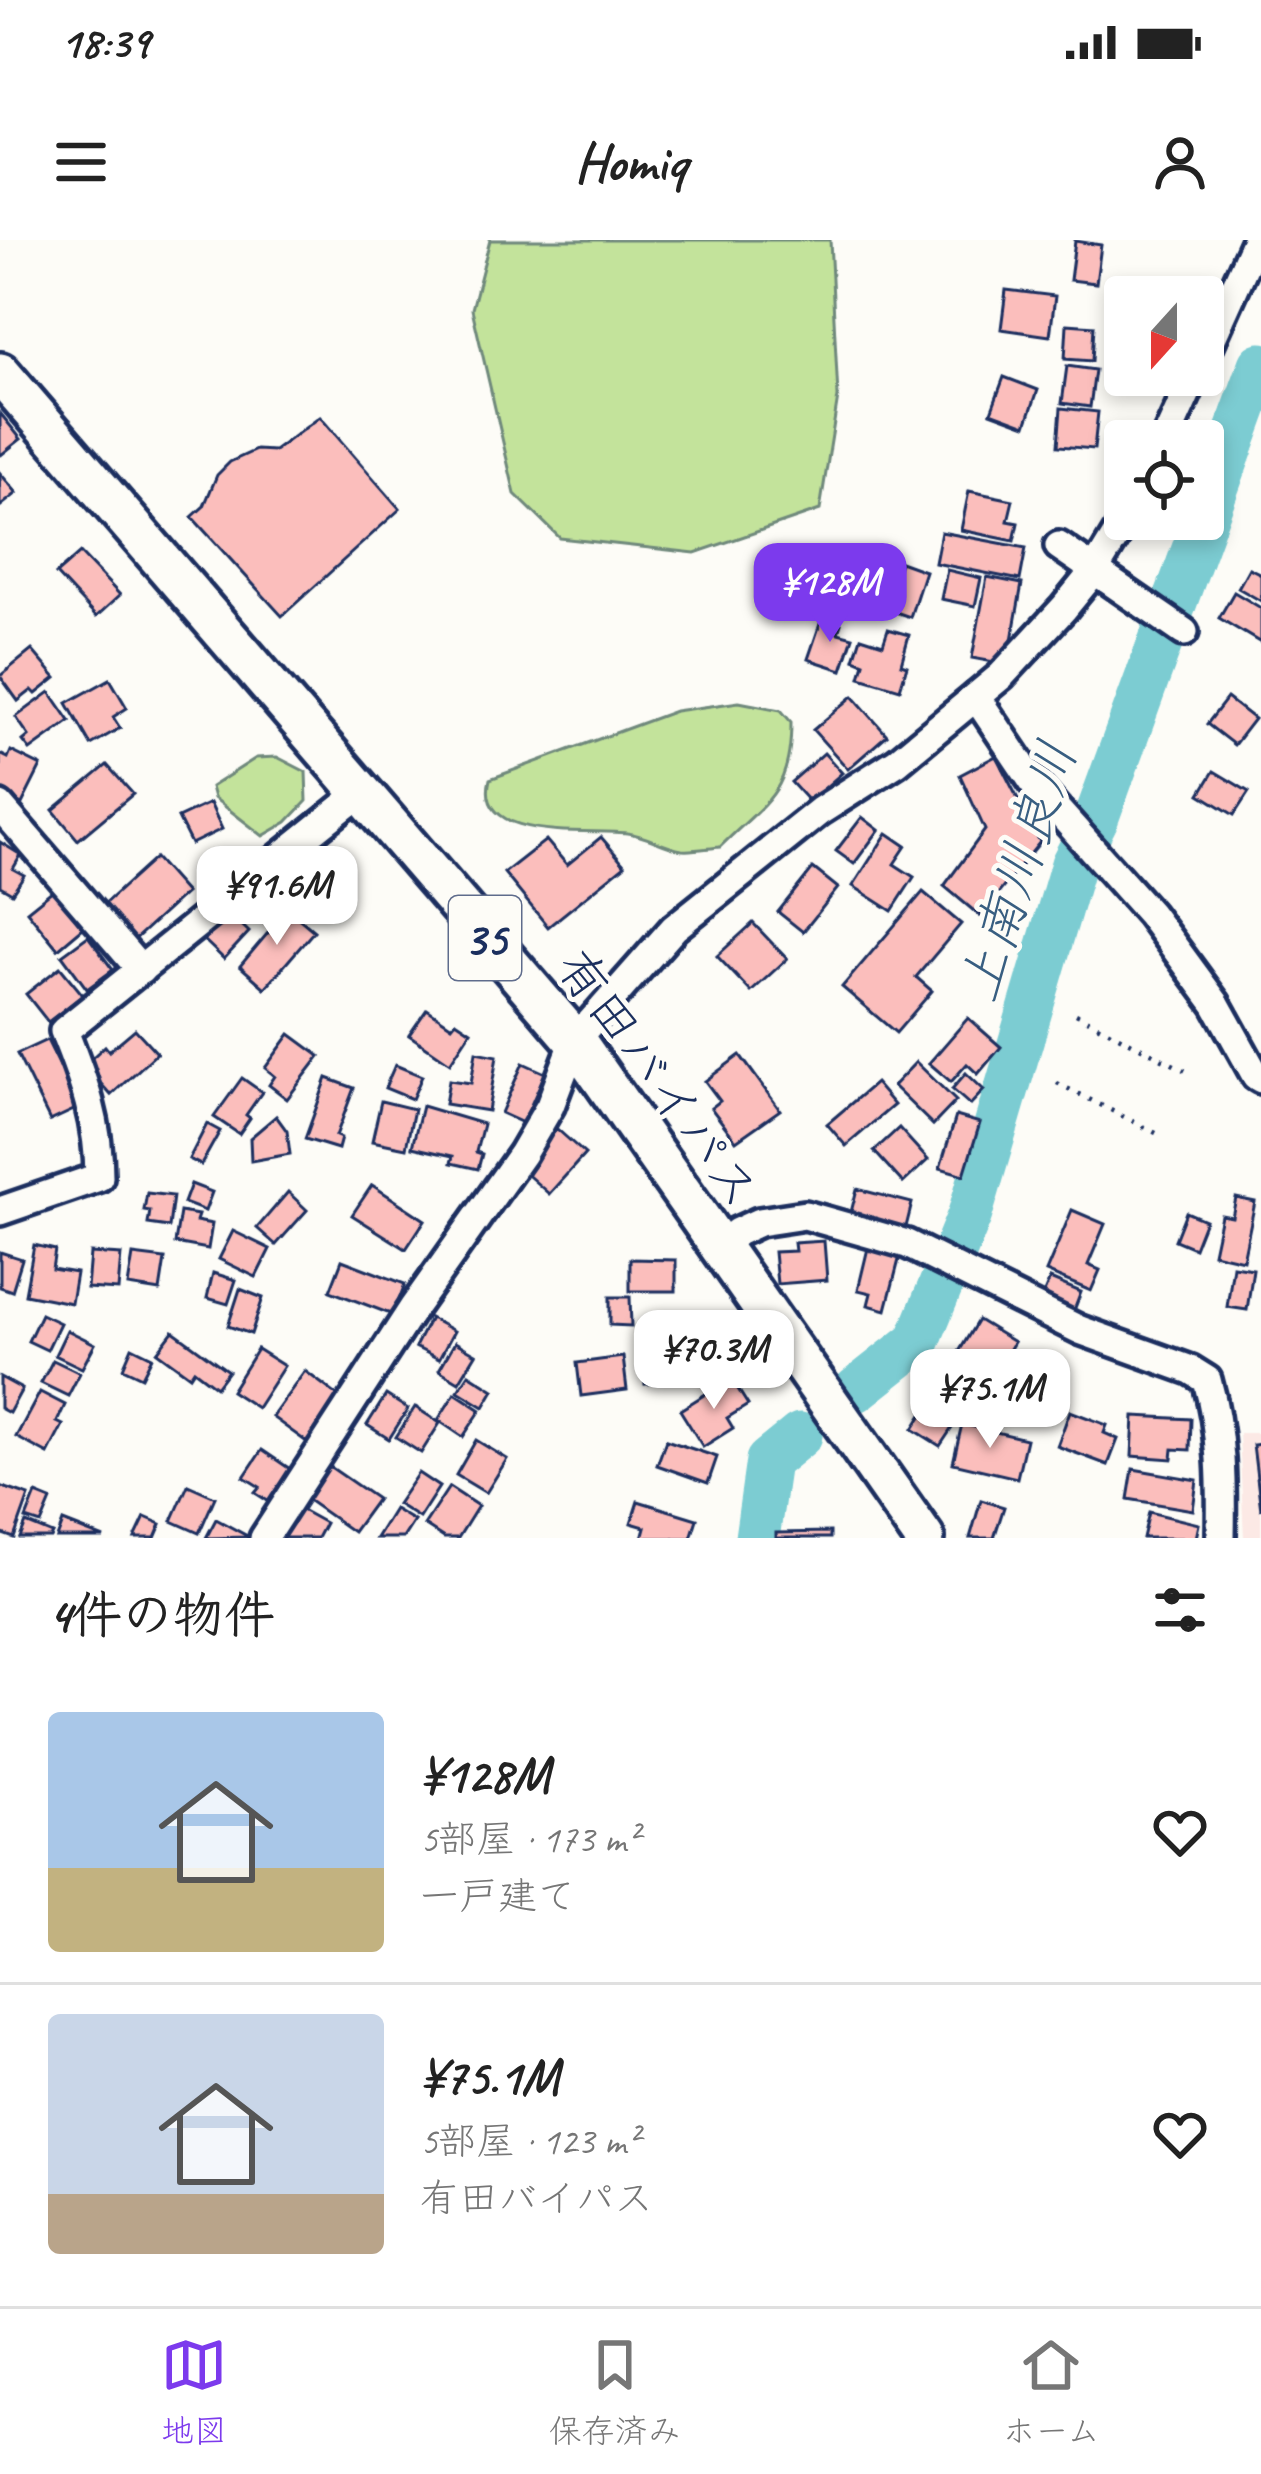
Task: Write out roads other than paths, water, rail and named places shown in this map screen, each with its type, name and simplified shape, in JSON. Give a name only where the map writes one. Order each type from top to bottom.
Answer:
[{"type":"highway","name":"有田バイパス","points":[[2,380],[575,1040],[924,1538]]},
{"type":"street","points":[[1224,311],[1256,240]]},
{"type":"street","points":[[264,1538],[413,1308],[523,1154],[550,1106],[575,1040],[674,928],[718,889],[820,811],[897,762],[1030,648],[1095,570],[1113,540]]},
{"type":"street","points":[[1059,546],[1184,632]]},
{"type":"street","points":[[976,697],[1035,785],[1120,879],[1216,1004],[1261,1079]]},
{"type":"street","points":[[0,1210],[99,1177],[99,1140],[91,1099],[64,1030],[359,794]]},
{"type":"street","points":[[0,806],[141,970]]},
{"type":"street","points":[[718,1249],[737,1232],[759,1222],[805,1215],[907,1244],[1080,1330],[1191,1370],[1207,1380],[1222,1461],[1221,1538]]},
{"type":"waterway","name":"上南川良川","points":[[856,1390],[918,1341],[970,1214],[1073,864],[1096,819],[1261,365]]},
{"type":"waterway","name":"上南川良川","points":[[757,1538],[768,1461],[800,1435]]}]
